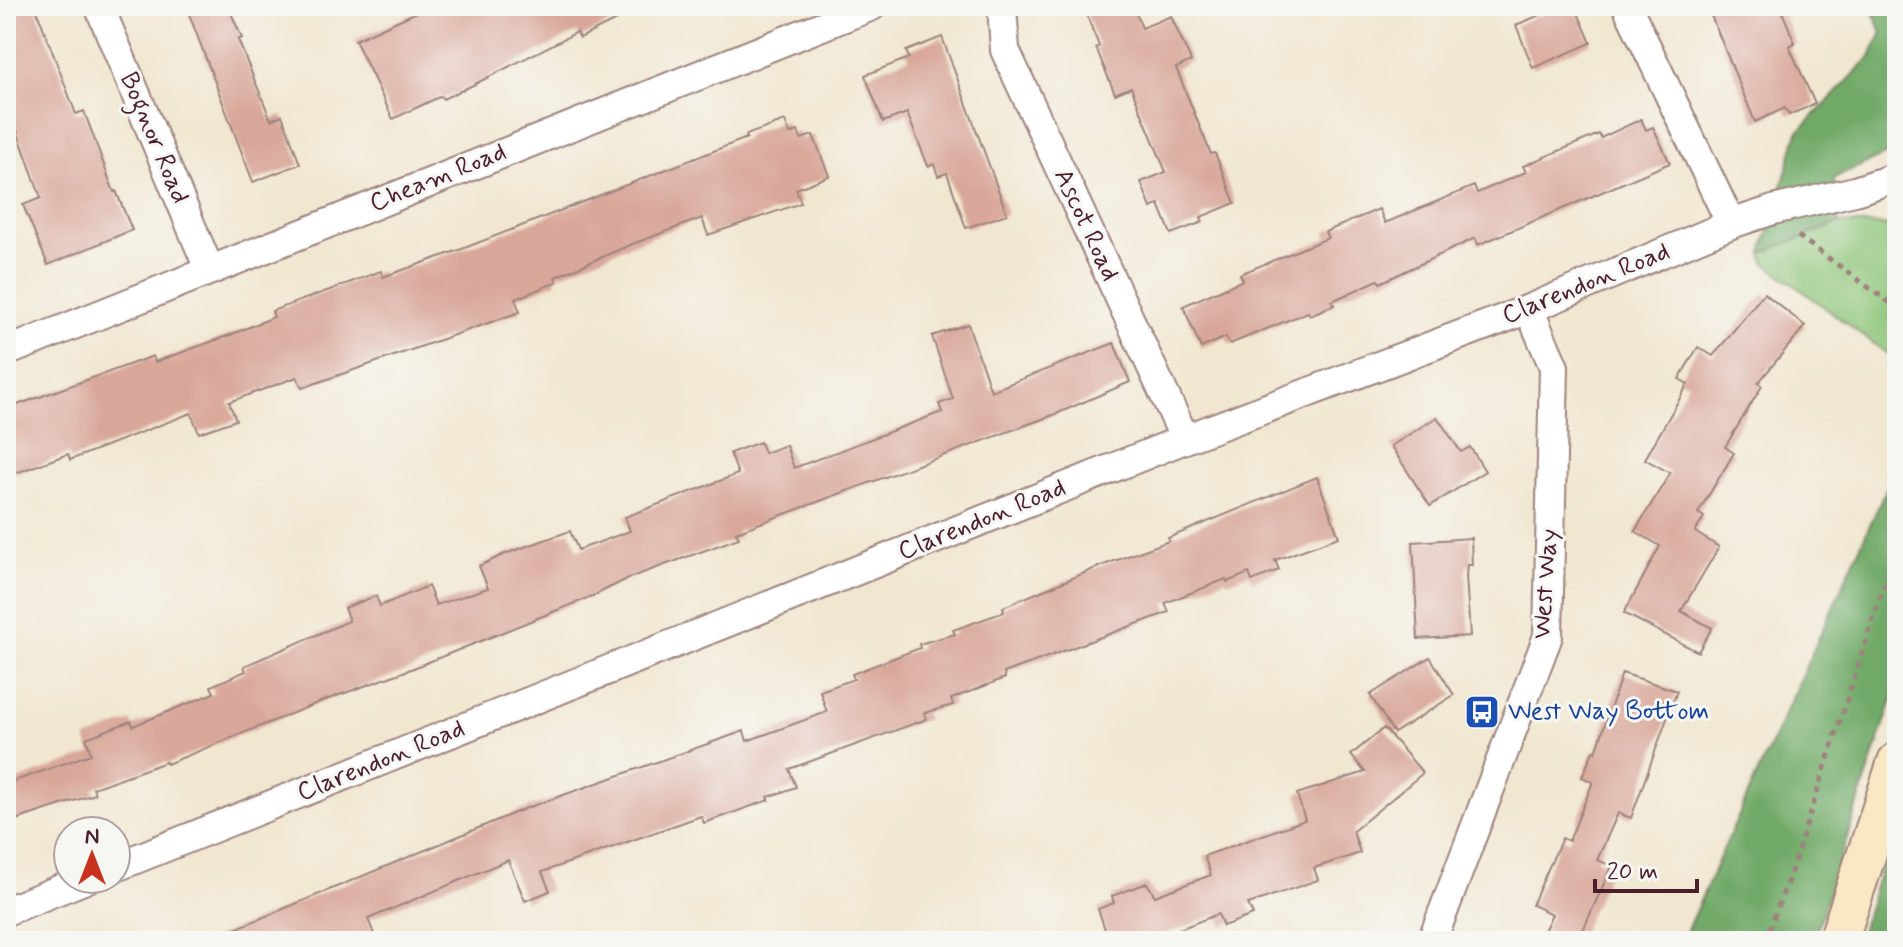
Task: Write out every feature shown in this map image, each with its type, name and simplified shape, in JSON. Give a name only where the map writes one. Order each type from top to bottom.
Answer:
[{"type":"street","name":"Bognor Road","points":[[99,6],[209,269]]},
{"type":"street","name":"Cheam Road","points":[[6,352],[872,6]]},
{"type":"street","name":"Ascot Road","points":[[1002,6],[1005,50],[1185,439]]},
{"type":"street","points":[[1627,6],[1731,224]]},
{"type":"street","name":"Clarendon Road","points":[[132,861],[1185,439],[1529,309],[1731,224],[1897,177]]},
{"type":"street","name":"Clarendon Road","points":[[1855,191],[1897,198]]},
{"type":"street","name":"West Way","points":[[1432,941],[1548,636],[1554,367],[1529,309]]},
{"type":"street","points":[[1838,941],[1897,762]]},
{"type":"street","points":[[6,911],[52,893]]},
{"type":"path","points":[[1773,210],[1781,225],[1850,271],[1897,308]]},
{"type":"path","points":[[1765,941],[1790,875],[1897,546]]},
{"type":"green space","points":[[1870,6],[1897,6],[1897,149],[1834,178],[1839,223],[1762,253],[1798,132],[1871,57],[1882,32]]},
{"type":"green space","points":[[1839,223],[1897,226],[1897,361],[1765,263],[1762,253]]},
{"type":"green space","points":[[1897,465],[1897,685],[1813,941],[1682,941]]},
{"type":"green space","points":[[1897,816],[1897,941],[1858,941]]},
{"type":"building","points":[[6,6],[35,6],[76,114],[84,111],[114,192],[132,230],[48,265],[23,205],[41,198],[15,125],[6,128]]},
{"type":"building","points":[[186,6],[228,6],[242,38],[238,40],[271,120],[282,115],[300,164],[253,182]]},
{"type":"building","points":[[430,6],[644,6],[580,38],[577,32],[473,85],[393,119],[355,40]]},
{"type":"building","points":[[1083,6],[1133,6],[1142,28],[1171,16],[1191,61],[1176,68],[1235,203],[1201,217],[1203,222],[1171,234],[1159,204],[1151,208],[1141,182],[1166,172],[1131,87],[1115,94]]},
{"type":"building","points":[[1562,6],[1575,6],[1591,43],[1533,68],[1516,25]]},
{"type":"building","points":[[1707,6],[1780,6],[1795,43],[1789,46],[1815,104],[1789,115],[1785,108],[1755,122]]},
{"type":"building","points":[[942,37],[1007,214],[966,228],[947,173],[938,176],[934,164],[928,166],[907,113],[883,122],[865,75],[909,58],[906,51]]},
{"type":"building","points":[[1641,119],[1646,130],[1653,127],[1670,163],[1478,245],[1475,238],[1380,283],[1378,280],[1332,301],[1334,305],[1310,315],[1308,312],[1230,344],[1226,337],[1201,348],[1183,306],[1243,280],[1240,274],[1328,238],[1325,232],[1379,209],[1385,223],[1474,186],[1477,193],[1526,172],[1523,166],[1599,134],[1601,138]]},
{"type":"building","points":[[785,121],[790,134],[798,131],[801,139],[813,135],[829,176],[796,189],[801,203],[708,235],[702,218],[630,245],[555,277],[557,282],[515,299],[520,312],[302,388],[297,377],[229,402],[236,420],[199,433],[191,413],[70,460],[68,454],[16,473],[6,447],[6,409],[153,356],[155,362],[230,335],[274,317],[272,311],[381,271],[383,277],[462,249]]},
{"type":"building","points":[[1764,293],[1805,326],[1758,383],[1762,386],[1725,447],[1734,453],[1698,513],[1704,517],[1695,532],[1719,547],[1681,611],[1712,628],[1698,652],[1624,613],[1660,546],[1635,531],[1670,473],[1645,459],[1688,384],[1679,379],[1698,347],[1713,356]]},
{"type":"building","points":[[968,324],[991,391],[1114,343],[1130,382],[1056,414],[736,532],[739,538],[629,578],[595,595],[167,764],[93,788],[95,794],[6,823],[6,784],[91,754],[86,738],[131,721],[133,726],[214,693],[211,686],[246,671],[244,666],[349,621],[344,608],[376,596],[380,606],[428,586],[436,605],[488,588],[479,566],[570,531],[578,550],[630,531],[625,517],[738,474],[730,453],[760,442],[764,453],[786,445],[794,468],[942,412],[939,404],[953,399],[932,336]]},
{"type":"building","points":[[1437,417],[1461,452],[1470,447],[1485,471],[1430,506],[1391,446]]},
{"type":"building","points":[[1317,477],[1339,537],[1275,560],[1279,570],[1252,581],[1249,573],[1227,582],[1226,579],[1165,603],[1169,612],[1004,673],[1005,678],[951,699],[953,705],[924,713],[927,719],[789,769],[796,787],[768,797],[769,800],[704,823],[701,816],[542,872],[550,891],[525,901],[508,860],[368,919],[374,934],[355,941],[206,941],[524,809],[744,731],[747,741],[827,712],[820,691],[854,679],[852,674],[920,648],[919,644],[955,634],[953,630],[1004,612],[1003,607],[1169,541],[1168,538]]},
{"type":"building","points":[[1471,538],[1472,565],[1467,565],[1466,576],[1470,636],[1418,639],[1413,542]]},
{"type":"building","points":[[1430,657],[1454,695],[1394,733],[1370,695]]},
{"type":"building","points":[[1622,673],[1677,691],[1631,818],[1618,813],[1597,860],[1612,866],[1578,941],[1566,941],[1544,931],[1552,914],[1532,905],[1562,838],[1569,841],[1593,782],[1582,777],[1593,751],[1596,752]]},
{"type":"building","points":[[1384,728],[1423,773],[1353,831],[1360,853],[1314,868],[1318,880],[1248,904],[1253,915],[1223,926],[1218,914],[1169,933],[1172,941],[1109,941],[1098,909],[1114,903],[1112,896],[1147,883],[1155,896],[1211,875],[1204,856],[1305,820],[1297,794],[1365,772],[1351,755]]},
{"type":"place","name":"West Way Bottom","points":[[1482,712]]}]
